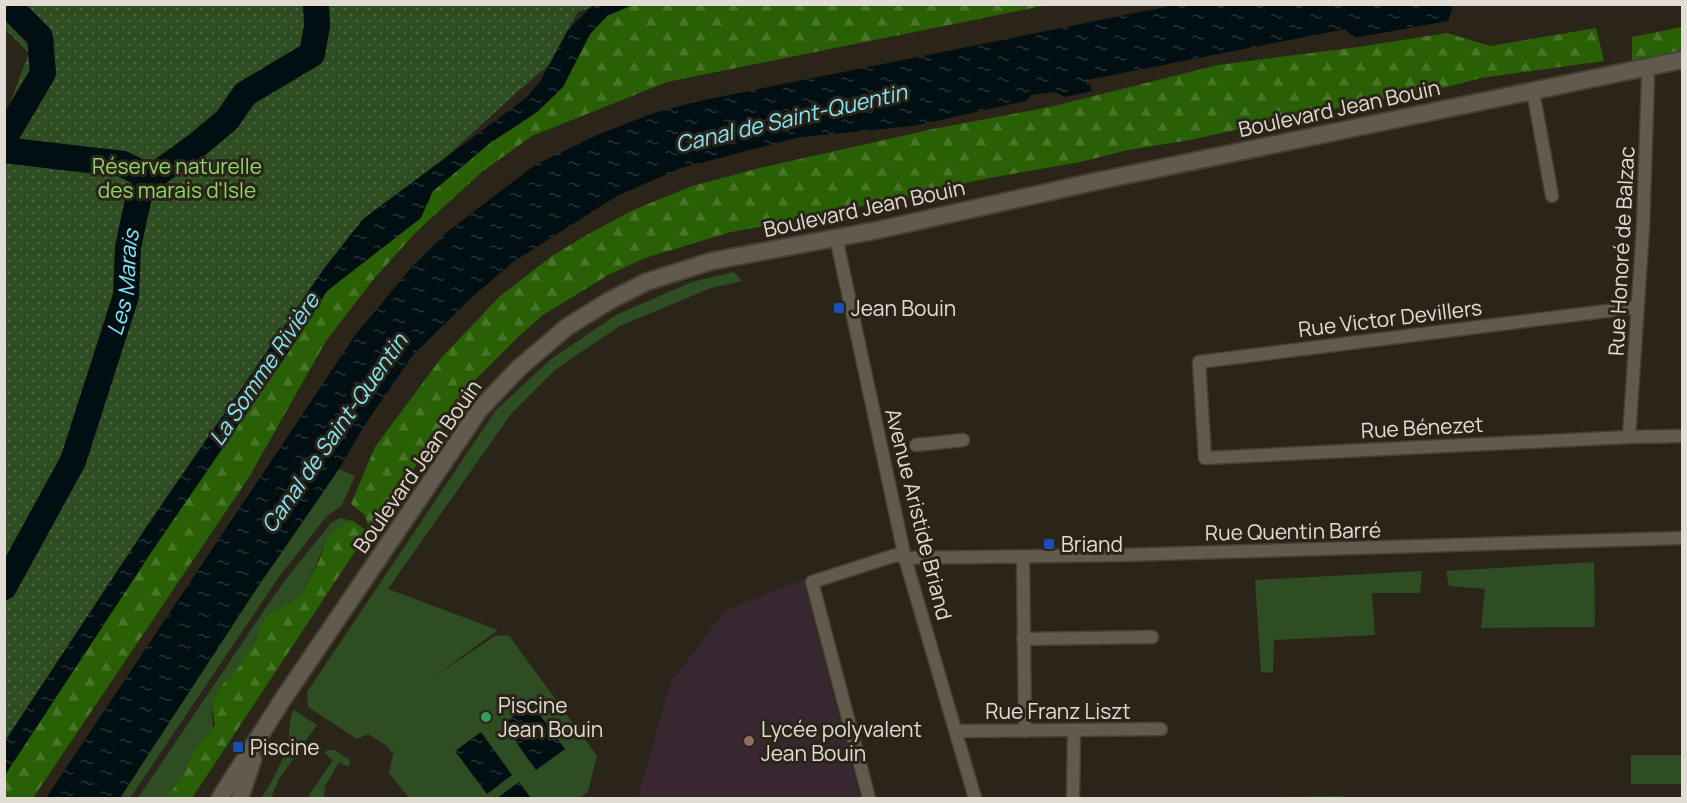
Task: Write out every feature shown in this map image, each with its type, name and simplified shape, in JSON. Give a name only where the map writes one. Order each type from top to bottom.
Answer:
[{"type":"street","name":"Boulevard Jean Bouin","points":[[220,798],[296,680],[463,432],[498,388],[567,327],[609,301],[646,282],[712,261],[878,230],[1093,182],[1683,60]]},
{"type":"street","name":"Rue Honoré de Balzac","points":[[1629,437],[1645,191],[1647,68]]},
{"type":"street","points":[[1533,91],[1552,195]]},
{"type":"street","name":"Avenue Aristide Briand","points":[[836,237],[905,558],[975,798]]},
{"type":"street","name":"Rue Victor Devillers","points":[[1203,415],[1199,362],[1638,307]]},
{"type":"street","name":"Rue Bénezet","points":[[1203,415],[1205,458],[1683,436]]},
{"type":"street","points":[[916,445],[963,440]]},
{"type":"street","name":"Rue Quentin Barré","points":[[869,798],[812,582],[896,555],[905,558],[1023,557],[1683,538]]},
{"type":"street","points":[[1023,557],[1025,731]]},
{"type":"street","points":[[1023,639],[1152,637]]},
{"type":"street","name":"Rue Franz Liszt","points":[[956,733],[963,731],[1161,729]]},
{"type":"street","points":[[1073,798],[1074,731]]},
{"type":"street","name":"Boulevard Jean Bouin","points":[[240,798],[261,735]]},
{"type":"shaded area","name":"Lycée polyvalent Jean Bouin","points":[[803,579],[860,798],[638,798],[670,683],[725,611]]},
{"type":"green space","points":[[632,4],[1047,5],[667,82],[532,136],[483,171],[417,231],[373,280],[326,341],[249,477],[33,798],[5,798],[5,775],[152,551],[292,347],[327,291],[429,202],[432,192],[490,143],[537,112],[563,87],[590,34],[607,16]]},
{"type":"green space","name":"Réserve naturelle des marais d'Isle","points":[[5,5],[598,5],[578,12],[548,66],[323,270],[149,523],[5,741],[4,119],[29,53],[5,29]]},
{"type":"green space","points":[[1682,27],[1682,50],[1632,62],[1632,37]]},
{"type":"green space","points":[[1596,28],[1604,61],[1481,78],[1190,140],[984,179],[812,217],[731,232],[645,258],[608,275],[543,315],[520,335],[471,384],[375,527],[368,526],[365,515],[351,504],[375,447],[442,357],[499,297],[552,256],[585,236],[631,211],[692,186],[760,168],[933,129],[1050,107],[1218,65],[1447,33],[1490,46]]},
{"type":"green space","points":[[734,272],[742,281],[711,288],[620,326],[556,369],[511,414],[388,589],[498,630],[434,677],[495,636],[510,637],[597,756],[588,792],[579,798],[409,798],[389,773],[394,750],[392,753],[387,746],[368,734],[357,739],[308,707],[307,692],[496,410],[550,360],[616,315],[692,282]]},
{"type":"green space","points":[[339,469],[355,476],[342,505],[326,517],[279,577],[130,798],[120,798],[257,588]]},
{"type":"green space","points":[[340,518],[353,521],[346,522],[327,537],[301,595],[287,603],[260,626],[259,638],[238,668],[222,685],[211,703],[213,728],[193,753],[182,776],[167,798],[138,798],[286,579],[331,523]]},
{"type":"green space","points":[[353,521],[368,532],[192,798],[167,798],[182,776],[193,753],[215,725],[211,703],[258,638],[260,626],[268,615],[301,595],[319,561],[327,537],[346,522]]},
{"type":"green space","points":[[1594,562],[1595,627],[1481,628],[1485,589],[1449,586],[1446,571]]},
{"type":"green space","points":[[1422,571],[1420,593],[1372,593],[1375,635],[1274,640],[1273,673],[1261,672],[1255,580]]},
{"type":"green space","points":[[294,710],[317,725],[279,779],[271,798],[261,798],[284,755]]},
{"type":"green space","points":[[328,750],[335,750],[350,760],[349,767],[339,762],[325,786],[324,798],[307,798],[333,760],[324,753]]},
{"type":"green space","points":[[1631,755],[1682,755],[1682,784],[1631,784]]},
{"type":"green space","points":[[1343,796],[1343,798],[1274,797]]},
{"type":"water","name":"La Somme Rivière","points":[[594,4],[632,5],[607,16],[590,34],[563,87],[537,112],[490,143],[432,192],[421,218],[327,291],[292,347],[152,551],[5,775],[5,741],[149,523],[323,270],[363,219],[527,97],[541,80],[568,30]]},
{"type":"water","name":"Canal de Saint-Quentin","points":[[1175,5],[1463,5],[1453,7],[1448,21],[1354,38],[1345,29],[1087,80],[1086,85],[1090,84],[1092,91],[1065,97],[1055,92],[1031,95],[1026,101],[913,126],[801,137],[681,168],[617,196],[513,262],[472,297],[413,355],[120,798],[46,798],[356,334],[411,268],[447,232],[535,165],[597,135],[654,113],[699,101]]},
{"type":"water","points":[[531,703],[565,749],[536,770],[503,724]]},
{"type":"water","points":[[481,732],[512,775],[487,794],[455,751]]},
{"type":"water","points":[[519,782],[530,797],[497,798]]},
{"type":"waterway","name":"Les Marais","points":[[4,587],[73,461],[126,296],[128,247],[139,196],[151,178],[227,120],[245,94],[312,54],[317,26],[316,4]]},
{"type":"waterway","points":[[4,7],[12,9],[40,37],[43,73],[4,139]]},
{"type":"waterway","name":"Les Marais","points":[[4,115],[14,122]]},
{"type":"waterway","points":[[4,150],[123,164],[151,178]]},
{"type":"place","name":"Jean Bouin","points":[[839,308]]},
{"type":"place","name":"Briand","points":[[1049,544]]},
{"type":"place","name":"Piscine Jean Bouin","points":[[486,717]]},
{"type":"place","name":"Lycée polyvalent Jean Bouin","points":[[749,741]]},
{"type":"place","name":"Piscine","points":[[238,747]]}]
